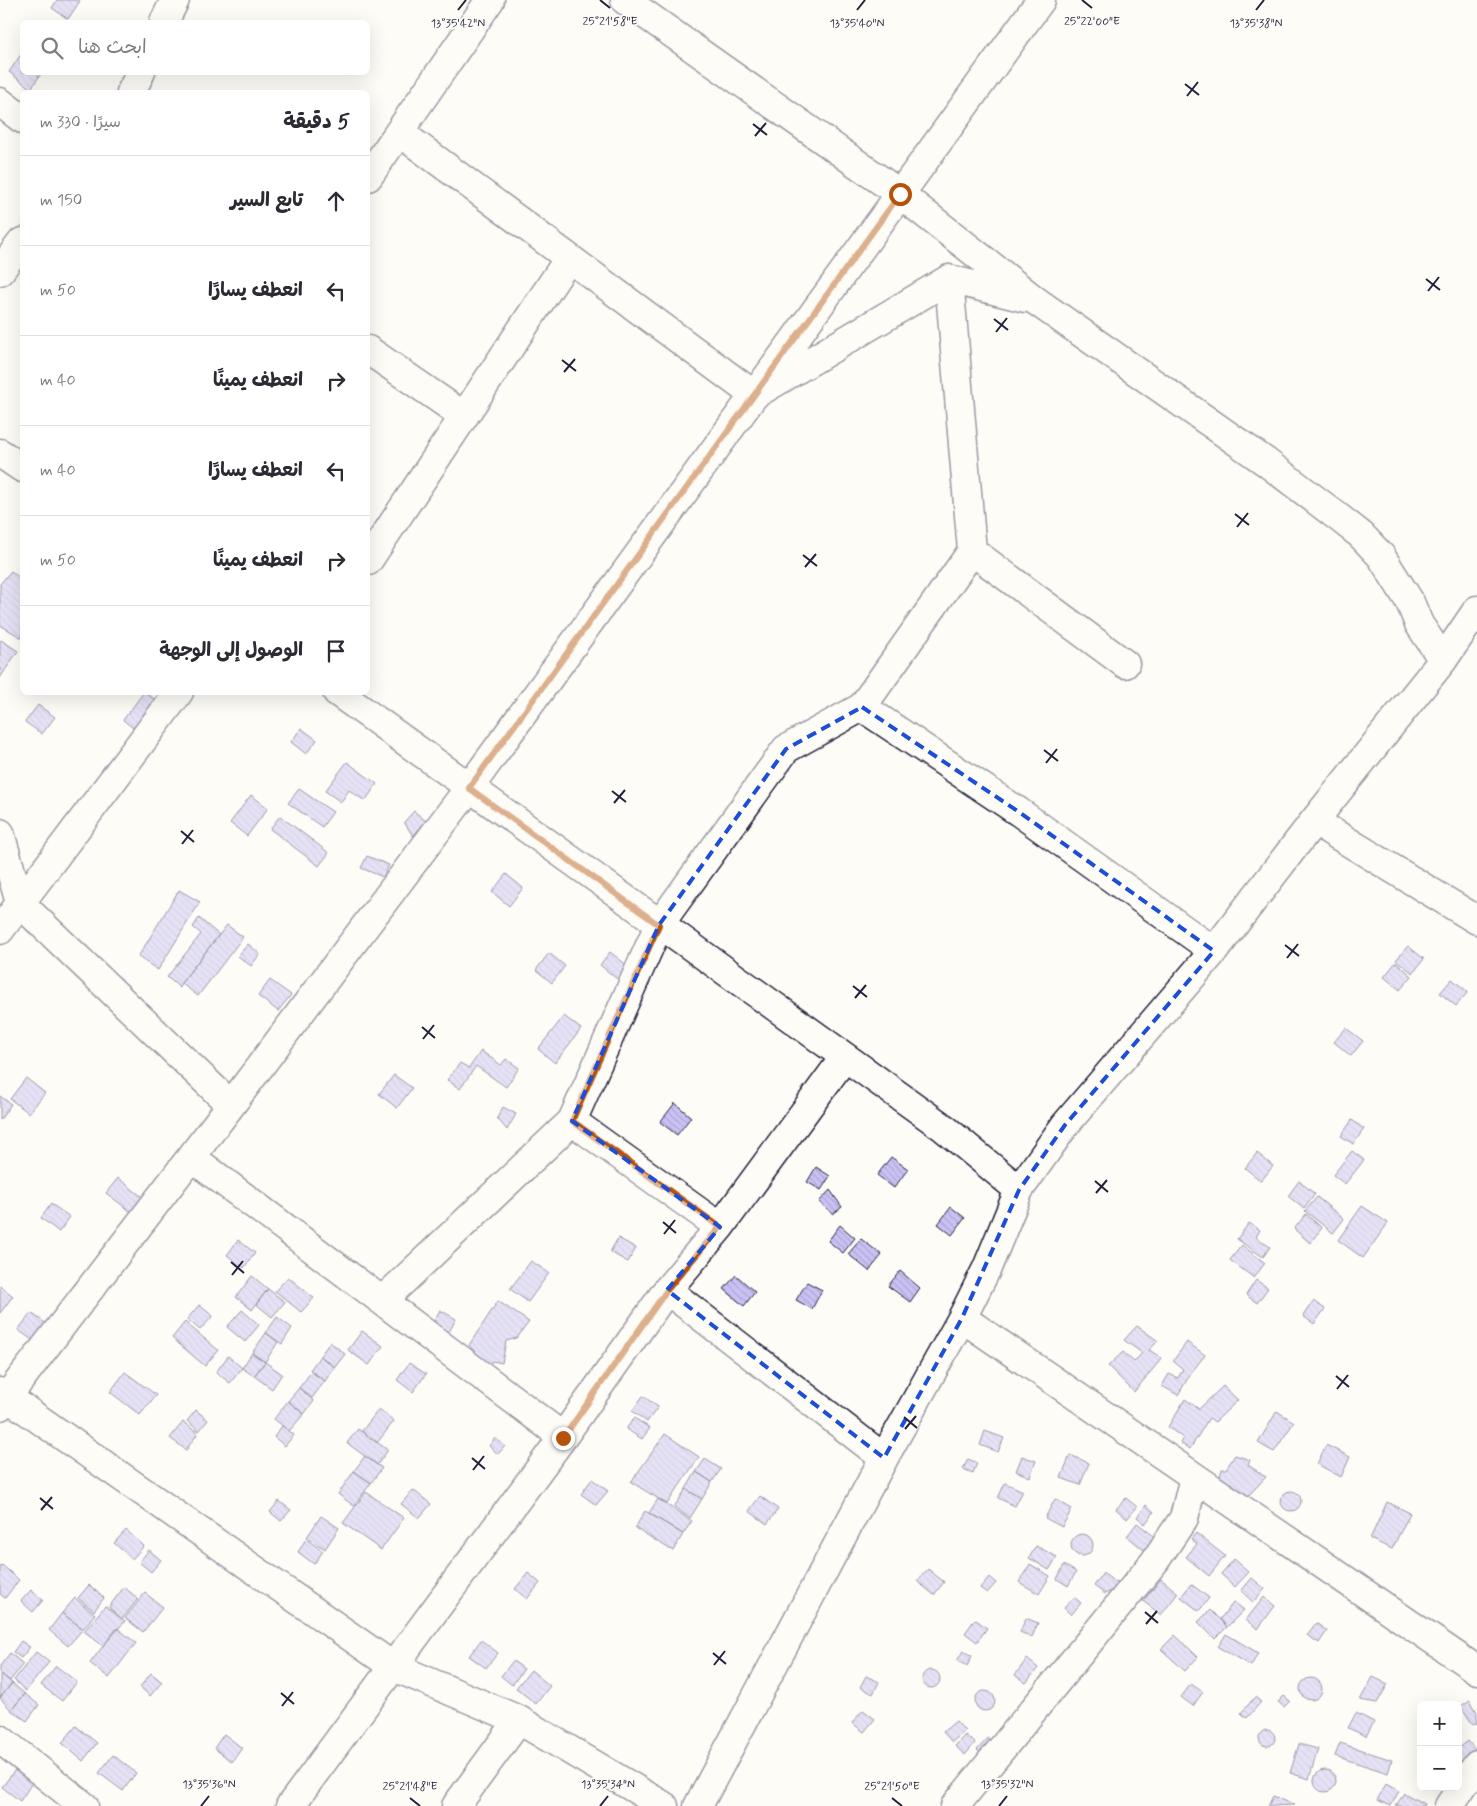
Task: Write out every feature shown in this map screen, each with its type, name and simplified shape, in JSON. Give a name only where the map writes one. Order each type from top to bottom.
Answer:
[{"type":"street","points":[[165,20],[175,0]]},
{"type":"street","points":[[370,174],[490,0]]},
{"type":"street","points":[[626,0],[900,194],[1036,301],[1266,462],[1361,535],[1381,556],[1398,581],[1410,602],[1419,624],[1443,660]]},
{"type":"street","points":[[664,1806],[519,1720],[394,1667],[2,1398],[231,1105],[469,788],[1041,0]]},
{"type":"street","points":[[132,90],[140,75]]},
{"type":"street","points":[[0,102],[20,117]]},
{"type":"street","points":[[399,132],[754,395]]},
{"type":"street","points":[[0,271],[20,245]]},
{"type":"street","points":[[370,558],[569,258]]},
{"type":"street","points":[[754,395],[949,279],[1036,301]]},
{"type":"street","points":[[383,1300],[572,1121],[659,925],[786,749],[862,707],[972,551],[949,279]]},
{"type":"street","points":[[370,351],[464,416]]},
{"type":"street","points":[[0,454],[20,467]]},
{"type":"street","points":[[972,551],[1125,664]]},
{"type":"street","points":[[698,1806],[884,1458],[962,1318],[987,1268],[1019,1190],[1065,1125],[1214,951],[1314,821],[1443,660],[1477,610]]},
{"type":"street","points":[[0,930],[177,695]]},
{"type":"street","points":[[340,695],[944,1128],[1019,1190]]},
{"type":"street","points":[[862,707],[1019,812],[1214,951]]},
{"type":"street","points":[[1314,821],[1477,920]]},
{"type":"street","points":[[0,833],[20,903],[231,1105]]},
{"type":"street","points":[[290,1806],[563,1438],[667,1290],[720,1227],[844,1058]]},
{"type":"street","points":[[572,1121],[720,1227]]},
{"type":"street","points":[[191,1157],[383,1300],[563,1438]]},
{"type":"street","points":[[667,1290],[884,1458]]},
{"type":"street","points":[[962,1318],[1477,1670]]},
{"type":"street","points":[[955,1806],[1155,1561],[1184,1518],[1194,1477]]},
{"type":"street","points":[[456,1806],[519,1720]]},
{"type":"street","points":[[0,1738],[66,1801]]},
{"type":"street","points":[[1449,1806],[1477,1765]]},
{"type":"highlighted area","points":[[862,707],[1019,812],[1214,951],[1065,1125],[1019,1190],[962,1318],[884,1458],[667,1290],[720,1227],[572,1121],[659,925],[786,749]]},
{"type":"building","points":[[57,0],[80,1],[68,19],[52,8]]},
{"type":"building","points":[[20,56],[20,75],[40,75],[31,89],[9,72]]},
{"type":"building","points":[[11,571],[20,578],[20,637],[0,625],[0,584]]},
{"type":"building","points":[[0,641],[18,651],[0,678]]},
{"type":"building","points":[[142,695],[148,695],[159,702],[137,731],[123,720]]},
{"type":"building","points":[[38,705],[55,717],[42,734],[25,722]]},
{"type":"building","points":[[301,728],[317,740],[306,754],[291,742]]},
{"type":"building","points":[[347,762],[377,784],[365,801],[349,790],[341,802],[325,791]]},
{"type":"building","points":[[299,789],[333,812],[322,827],[288,803]]},
{"type":"building","points":[[251,795],[268,808],[247,836],[230,823]]},
{"type":"building","points":[[414,811],[426,821],[413,836],[404,822]]},
{"type":"building","points":[[280,816],[329,853],[319,866],[270,829]]},
{"type":"building","points":[[367,856],[389,865],[383,877],[361,868]]},
{"type":"building","points":[[506,874],[523,888],[509,906],[492,892]]},
{"type":"building","points":[[179,890],[200,902],[158,970],[138,957]]},
{"type":"building","points":[[199,918],[219,935],[181,983],[180,988],[167,977],[201,934],[193,927]]},
{"type":"building","points":[[227,925],[243,937],[198,996],[181,983]]},
{"type":"building","points":[[248,944],[260,954],[251,966],[238,956]]},
{"type":"building","points":[[1408,946],[1424,959],[1413,973],[1396,960]]},
{"type":"building","points":[[610,952],[628,966],[617,979],[600,965]]},
{"type":"building","points":[[549,953],[565,966],[552,983],[536,970]]},
{"type":"building","points":[[1396,962],[1412,976],[1400,990],[1384,977]]},
{"type":"building","points":[[1452,979],[1468,992],[1456,1006],[1440,993]]},
{"type":"building","points":[[270,980],[291,995],[278,1011],[258,996]]},
{"type":"building","points":[[564,1016],[581,1029],[555,1063],[538,1049]]},
{"type":"building","points":[[1346,1028],[1363,1041],[1351,1056],[1334,1042]]},
{"type":"building","points":[[481,1051],[501,1065],[506,1059],[519,1068],[506,1087],[476,1066],[460,1089],[447,1080],[460,1063],[469,1068]]},
{"type":"building","points":[[394,1075],[412,1088],[397,1108],[379,1094]]},
{"type":"building","points":[[26,1078],[45,1093],[29,1113],[10,1099]]},
{"type":"building","points":[[0,1096],[11,1104],[0,1120]]},
{"type":"building","points":[[675,1103],[691,1117],[677,1135],[660,1122]]},
{"type":"building","points":[[503,1107],[516,1114],[507,1130],[497,1118]]},
{"type":"building","points":[[1352,1120],[1364,1129],[1353,1144],[1341,1136]]},
{"type":"building","points":[[1352,1151],[1364,1160],[1345,1184],[1333,1175]]},
{"type":"building","points":[[1257,1153],[1273,1166],[1261,1181],[1245,1168]]},
{"type":"building","points":[[891,1157],[908,1169],[894,1188],[877,1175]]},
{"type":"building","points":[[816,1167],[830,1176],[821,1190],[807,1182]]},
{"type":"building","points":[[118,1178],[145,1199],[134,1214],[106,1193]]},
{"type":"building","points":[[1299,1181],[1315,1194],[1304,1209],[1288,1196]]},
{"type":"building","points":[[830,1190],[842,1207],[833,1214],[819,1202]]},
{"type":"building","points":[[1317,1197],[1344,1219],[1333,1233],[1305,1211]]},
{"type":"building","points":[[51,1204],[70,1217],[59,1232],[41,1218]]},
{"type":"building","points":[[1362,1206],[1388,1223],[1363,1258],[1338,1240]]},
{"type":"building","points":[[951,1207],[965,1218],[952,1235],[938,1224]]},
{"type":"building","points":[[1306,1214],[1322,1228],[1310,1243],[1294,1229]]},
{"type":"building","points":[[1249,1223],[1260,1230],[1256,1237],[1270,1247],[1263,1257],[1237,1239]]},
{"type":"building","points":[[840,1225],[855,1238],[843,1253],[828,1241]]},
{"type":"building","points":[[618,1238],[636,1248],[628,1262],[610,1252]]},
{"type":"building","points":[[861,1239],[882,1255],[869,1271],[848,1254]]},
{"type":"building","points":[[238,1240],[255,1253],[244,1268],[227,1255]]},
{"type":"building","points":[[1242,1245],[1265,1263],[1254,1278],[1230,1260]]},
{"type":"building","points":[[531,1261],[549,1273],[528,1302],[510,1289]]},
{"type":"building","points":[[900,1271],[920,1288],[910,1302],[888,1286]]},
{"type":"building","points":[[736,1275],[755,1292],[744,1306],[724,1289]]},
{"type":"building","points":[[252,1276],[268,1289],[252,1310],[236,1297]]},
{"type":"building","points":[[288,1277],[314,1298],[301,1312],[275,1291]]},
{"type":"building","points":[[1256,1280],[1268,1288],[1257,1303],[1246,1295]]},
{"type":"building","points":[[807,1282],[822,1290],[812,1309],[796,1300]]},
{"type":"building","points":[[0,1286],[13,1296],[0,1313]]},
{"type":"building","points":[[268,1289],[285,1302],[272,1317],[256,1304]]},
{"type":"building","points":[[498,1301],[529,1322],[517,1338],[506,1341],[502,1363],[493,1361],[487,1366],[469,1345]]},
{"type":"building","points":[[1313,1301],[1325,1309],[1314,1324],[1303,1316]]},
{"type":"building","points":[[199,1305],[213,1316],[200,1330],[187,1319]]},
{"type":"building","points":[[242,1310],[259,1325],[245,1342],[227,1327]]},
{"type":"building","points":[[440,1310],[456,1319],[449,1332],[433,1323]]},
{"type":"building","points":[[31,1313],[54,1329],[41,1346],[18,1330]]},
{"type":"building","points":[[277,1317],[292,1328],[282,1344],[266,1333]]},
{"type":"building","points":[[185,1322],[218,1350],[205,1366],[172,1338]]},
{"type":"building","points":[[1137,1326],[1158,1341],[1149,1350],[1162,1358],[1134,1392],[1108,1366],[1123,1352],[1134,1362],[1142,1353],[1124,1340]]},
{"type":"building","points":[[362,1331],[383,1346],[369,1365],[348,1350]]},
{"type":"building","points":[[266,1333],[278,1342],[265,1362],[252,1353]]},
{"type":"building","points":[[330,1342],[345,1354],[335,1367],[320,1356]]},
{"type":"building","points":[[1187,1342],[1205,1355],[1191,1373],[1178,1395],[1162,1386],[1169,1374],[1178,1378],[1183,1369],[1173,1361]]},
{"type":"building","points":[[252,1353],[265,1362],[254,1376],[242,1368]]},
{"type":"building","points":[[228,1356],[242,1368],[230,1383],[216,1372]]},
{"type":"building","points":[[320,1356],[335,1367],[325,1381],[310,1370]]},
{"type":"building","points":[[265,1362],[282,1374],[272,1389],[254,1376]]},
{"type":"building","points":[[409,1363],[426,1374],[413,1392],[397,1380]]},
{"type":"building","points":[[125,1372],[156,1395],[140,1415],[110,1392]]},
{"type":"building","points":[[311,1372],[325,1381],[312,1398],[299,1388]]},
{"type":"building","points":[[1223,1386],[1238,1400],[1215,1422],[1209,1418],[1190,1449],[1180,1443],[1183,1438],[1168,1427],[1185,1399],[1199,1409]]},
{"type":"building","points":[[299,1388],[314,1401],[304,1414],[288,1401]]},
{"type":"building","points":[[643,1396],[658,1407],[647,1422],[632,1411]]},
{"type":"building","points":[[288,1401],[304,1414],[289,1431],[274,1419]]},
{"type":"building","points":[[379,1409],[394,1421],[377,1443],[362,1431]]},
{"type":"building","points":[[196,1410],[208,1420],[199,1431],[187,1421]]},
{"type":"building","points":[[1277,1411],[1294,1422],[1274,1452],[1258,1443]]},
{"type":"building","points":[[634,1418],[650,1428],[642,1439],[626,1429]]},
{"type":"building","points":[[183,1422],[198,1433],[186,1450],[170,1438]]},
{"type":"building","points":[[282,1426],[294,1435],[285,1446],[274,1437]]},
{"type":"building","points":[[358,1429],[388,1450],[377,1465],[347,1443]]},
{"type":"building","points":[[985,1431],[1004,1438],[998,1452],[980,1445]]},
{"type":"building","points":[[665,1434],[699,1457],[667,1504],[631,1482]]},
{"type":"building","points":[[495,1438],[505,1446],[498,1454],[489,1446]]},
{"type":"building","points":[[1326,1445],[1350,1457],[1341,1477],[1317,1464]]},
{"type":"building","points":[[1070,1455],[1089,1463],[1080,1485],[1061,1478]]},
{"type":"building","points":[[1235,1455],[1250,1460],[1248,1465],[1266,1477],[1248,1496],[1232,1484],[1219,1481],[1222,1469],[1226,1469]]},
{"type":"building","points":[[365,1456],[382,1468],[371,1483],[354,1471]]},
{"type":"building","points":[[1022,1456],[1036,1461],[1030,1477],[1016,1471]]},
{"type":"building","points":[[705,1459],[721,1469],[712,1482],[696,1472]]},
{"type":"building","points":[[968,1459],[977,1463],[973,1473],[963,1469]]},
{"type":"building","points":[[354,1471],[371,1483],[354,1506],[338,1494]]},
{"type":"building","points":[[696,1472],[712,1482],[702,1499],[686,1489]]},
{"type":"building","points":[[592,1479],[608,1491],[596,1505],[581,1494]]},
{"type":"building","points":[[1005,1483],[1023,1491],[1015,1506],[998,1498]]},
{"type":"building","points":[[686,1489],[702,1499],[690,1518],[674,1507]]},
{"type":"building","points":[[413,1490],[431,1504],[419,1518],[401,1504]]},
{"type":"building","points":[[1291,1491],[1298,1494],[1301,1501],[1298,1508],[1291,1511],[1284,1508],[1281,1501],[1284,1494]]},
{"type":"building","points":[[366,1492],[404,1518],[381,1550],[343,1523]]},
{"type":"building","points":[[760,1496],[778,1509],[767,1524],[749,1511]]},
{"type":"building","points":[[1126,1498],[1137,1507],[1127,1519],[1116,1509]]},
{"type":"building","points":[[658,1499],[692,1521],[683,1534],[649,1513]]},
{"type":"building","points":[[1055,1499],[1072,1509],[1062,1527],[1045,1518]]},
{"type":"building","points":[[279,1501],[291,1510],[281,1521],[270,1512]]},
{"type":"building","points":[[1387,1502],[1410,1513],[1392,1549],[1370,1539]]},
{"type":"building","points":[[1146,1505],[1154,1512],[1145,1524],[1137,1517]]},
{"type":"building","points":[[645,1511],[683,1534],[673,1551],[635,1528]]},
{"type":"building","points":[[321,1516],[339,1528],[325,1549],[307,1537]]},
{"type":"building","points":[[1137,1523],[1155,1537],[1145,1551],[1127,1536]]},
{"type":"building","points":[[126,1530],[144,1546],[132,1559],[114,1543]]},
{"type":"building","points":[[1196,1533],[1225,1556],[1209,1576],[1186,1557],[1197,1544],[1191,1539]]},
{"type":"building","points":[[1082,1534],[1092,1541],[1093,1545],[1086,1555],[1082,1556],[1072,1549],[1071,1545],[1078,1535]]},
{"type":"building","points":[[306,1539],[323,1551],[314,1564],[298,1552]]},
{"type":"building","points":[[1036,1546],[1057,1557],[1049,1570],[1029,1558]]},
{"type":"building","points":[[149,1550],[161,1560],[151,1572],[139,1562]]},
{"type":"building","points":[[1234,1559],[1249,1572],[1235,1587],[1221,1574]]},
{"type":"building","points":[[1030,1564],[1050,1576],[1039,1594],[1019,1582]]},
{"type":"building","points":[[2,1565],[19,1580],[5,1598],[0,1594],[0,1567]]},
{"type":"building","points":[[1064,1565],[1076,1572],[1068,1586],[1057,1579]]},
{"type":"building","points":[[928,1569],[944,1582],[934,1595],[917,1581]]},
{"type":"building","points":[[528,1573],[540,1583],[527,1599],[515,1589]]},
{"type":"building","points":[[1103,1573],[1120,1586],[1105,1594],[1094,1586]]},
{"type":"building","points":[[989,1577],[996,1583],[987,1593],[980,1588]]},
{"type":"building","points":[[1252,1578],[1265,1589],[1253,1602],[1241,1591]]},
{"type":"building","points":[[1161,1579],[1178,1593],[1161,1615],[1143,1601]]},
{"type":"building","points":[[1191,1584],[1209,1598],[1199,1611],[1181,1597]]},
{"type":"building","points":[[89,1585],[104,1598],[94,1611],[78,1598]]},
{"type":"building","points":[[124,1587],[138,1599],[122,1619],[109,1607]]},
{"type":"building","points":[[31,1590],[43,1600],[33,1612],[21,1601]]},
{"type":"building","points":[[145,1593],[163,1607],[143,1632],[125,1618]]},
{"type":"building","points":[[1074,1597],[1081,1603],[1071,1615],[1064,1608]]},
{"type":"building","points":[[1264,1597],[1275,1606],[1258,1629],[1246,1620]]},
{"type":"building","points":[[75,1598],[95,1614],[83,1629],[62,1613]]},
{"type":"building","points":[[1234,1602],[1244,1610],[1227,1627],[1220,1619]]},
{"type":"building","points":[[105,1606],[125,1621],[103,1646],[84,1631]]},
{"type":"building","points":[[1210,1610],[1227,1627],[1215,1639],[1198,1622]]},
{"type":"building","points":[[62,1613],[83,1629],[68,1646],[49,1630]]},
{"type":"building","points":[[1026,1618],[1038,1623],[1032,1637],[1020,1632]]},
{"type":"building","points":[[975,1619],[987,1628],[977,1642],[965,1633]]},
{"type":"building","points":[[1316,1623],[1327,1631],[1319,1643],[1307,1635]]},
{"type":"building","points":[[117,1628],[136,1643],[109,1678],[90,1663]]},
{"type":"building","points":[[1226,1634],[1258,1653],[1251,1666],[1218,1647]]},
{"type":"building","points":[[1175,1635],[1198,1657],[1185,1671],[1161,1649]]},
{"type":"building","points":[[481,1640],[498,1653],[486,1668],[469,1656]]},
{"type":"building","points":[[21,1641],[30,1647],[21,1658],[13,1652]]},
{"type":"building","points":[[963,1651],[972,1656],[967,1666],[957,1661]]},
{"type":"building","points":[[36,1652],[49,1662],[26,1691],[14,1680]]},
{"type":"building","points":[[10,1653],[23,1664],[10,1681],[0,1673],[0,1666]]},
{"type":"building","points":[[1027,1659],[1038,1668],[1026,1683],[1015,1675]]},
{"type":"building","points":[[513,1661],[524,1669],[512,1685],[501,1676]]},
{"type":"building","points":[[56,1666],[77,1682],[62,1701],[41,1685]]},
{"type":"building","points":[[531,1670],[550,1686],[536,1704],[516,1688]]},
{"type":"building","points":[[931,1670],[937,1673],[940,1679],[937,1685],[931,1688],[925,1685],[922,1679],[925,1673]]},
{"type":"building","points":[[0,1673],[12,1683],[0,1698]]},
{"type":"building","points":[[151,1673],[162,1682],[150,1696],[140,1687]]},
{"type":"building","points":[[866,1676],[879,1682],[873,1694],[860,1687]]},
{"type":"building","points":[[1373,1677],[1388,1684],[1377,1703],[1360,1700]]},
{"type":"building","points":[[1311,1678],[1319,1681],[1322,1689],[1319,1697],[1311,1700],[1303,1697],[1300,1689],[1303,1681]]},
{"type":"building","points":[[12,1683],[25,1694],[11,1710],[0,1698]]},
{"type":"building","points":[[1191,1684],[1203,1692],[1193,1706],[1181,1697]]},
{"type":"building","points":[[981,1691],[989,1691],[995,1697],[995,1705],[989,1711],[981,1711],[975,1705],[975,1697]]},
{"type":"building","points":[[25,1694],[39,1705],[27,1721],[11,1710]]},
{"type":"building","points":[[1284,1696],[1290,1701],[1284,1707],[1278,1702]]},
{"type":"building","points":[[1255,1697],[1261,1702],[1247,1718],[1241,1713]]},
{"type":"building","points":[[1470,1700],[1477,1712],[1477,1723],[1473,1725],[1462,1705]]},
{"type":"building","points":[[863,1710],[875,1719],[864,1732],[852,1723]]},
{"type":"building","points":[[1356,1713],[1374,1722],[1366,1736],[1348,1728]]},
{"type":"building","points":[[956,1721],[965,1731],[952,1742],[943,1732]]},
{"type":"building","points":[[76,1726],[97,1743],[83,1761],[62,1743]]},
{"type":"building","points":[[1267,1730],[1275,1738],[1267,1746],[1259,1738]]},
{"type":"building","points":[[224,1734],[242,1748],[232,1762],[214,1748]]},
{"type":"building","points":[[965,1735],[975,1743],[965,1755],[955,1746]]},
{"type":"building","points":[[988,1738],[996,1745],[984,1757],[977,1750]]},
{"type":"building","points":[[1468,1741],[1477,1752],[1462,1764],[1462,1746]]},
{"type":"building","points":[[1340,1743],[1392,1760],[1388,1773],[1335,1756]]},
{"type":"building","points":[[1299,1744],[1318,1749],[1309,1779],[1290,1773]]},
{"type":"building","points":[[113,1755],[136,1773],[123,1791],[99,1773]]},
{"type":"building","points":[[15,1770],[32,1783],[20,1801],[2,1787]]},
{"type":"building","points":[[1321,1770],[1329,1770],[1336,1777],[1336,1785],[1329,1792],[1321,1792],[1314,1785],[1314,1777]]},
{"type":"building","points":[[1386,1784],[1399,1791],[1391,1806],[1377,1800]]},
{"type":"building","points":[[1404,1793],[1424,1804],[1423,1806],[1396,1806]]},
{"type":"building","points":[[1273,1796],[1295,1805],[1268,1806]]},
{"type":"route","points":[[563,1438],[667,1290],[720,1227],[572,1121],[659,925],[469,788],[900,194]]}]
